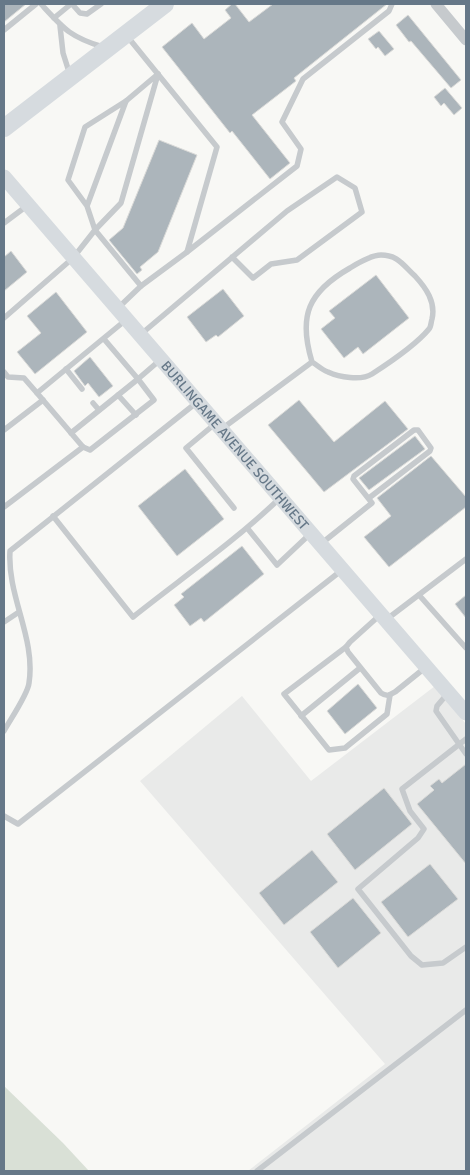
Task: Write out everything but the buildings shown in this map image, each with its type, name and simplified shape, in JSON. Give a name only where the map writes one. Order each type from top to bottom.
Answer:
[{"type":"main road","points":[[4,128],[161,5]]},
{"type":"street","points":[[436,4],[466,40]]},
{"type":"street","name":"BURLINGAME AVENUE SOUTHWEST","points":[[4,177],[466,714]]},
{"type":"lane","points":[[4,30],[11,20],[25,13],[36,4]]},
{"type":"lane","points":[[41,4],[60,26],[80,40],[107,48]]},
{"type":"lane","points":[[54,18],[72,4],[80,13],[87,14],[101,4]]},
{"type":"lane","points":[[38,393],[104,338],[141,286],[297,166],[302,149],[282,122],[303,79],[389,11],[392,4]]},
{"type":"lane","points":[[21,8],[25,13]]},
{"type":"lane","points":[[60,26],[63,53],[70,77]]},
{"type":"lane","points":[[126,34],[217,147],[187,252]]},
{"type":"lane","points":[[141,286],[96,230],[87,206],[68,180],[85,127],[126,101],[158,74]]},
{"type":"lane","points":[[4,318],[73,258],[120,203],[158,74]]},
{"type":"lane","points":[[87,206],[126,101]]},
{"type":"lane","points":[[140,335],[232,257],[287,211],[337,177],[355,188],[362,212],[297,260],[272,264],[253,278],[232,257]]},
{"type":"lane","points":[[4,223],[28,205]]},
{"type":"lane","points":[[379,254],[395,256],[425,286],[434,310],[430,328],[386,364],[368,376],[348,377],[328,372],[312,362],[306,345],[304,327],[309,306],[320,290],[340,274],[361,261],[379,254]]},
{"type":"lane","points":[[4,372],[8,377],[24,378],[82,447],[90,450],[154,400],[104,338]]},
{"type":"lane","points":[[70,433],[161,359]]},
{"type":"lane","points":[[234,508],[186,448],[312,362]]},
{"type":"lane","points":[[66,369],[82,389]]},
{"type":"lane","points":[[118,395],[136,415]]},
{"type":"lane","points":[[4,430],[43,400]]},
{"type":"lane","points":[[4,555],[198,402]]},
{"type":"lane","points":[[92,403],[99,410]]},
{"type":"lane","points":[[248,528],[277,565],[371,504],[353,479],[354,476],[414,430],[418,430],[431,448],[430,451],[368,498]]},
{"type":"lane","points":[[4,507],[82,447]]},
{"type":"lane","points":[[52,516],[132,617],[248,528],[280,498]]},
{"type":"lane","points":[[4,731],[29,685],[29,651],[9,566],[10,551]]},
{"type":"lane","points":[[390,695],[387,714],[345,748],[329,750],[284,694],[383,617],[419,595],[466,559]]},
{"type":"lane","points":[[4,816],[18,824],[342,570]]},
{"type":"lane","points":[[419,595],[466,648]]},
{"type":"lane","points":[[4,622],[19,612]]},
{"type":"lane","points":[[346,647],[360,668],[381,693],[385,695],[395,692],[426,667]]},
{"type":"lane","points":[[301,716],[360,668]]},
{"type":"lane","points":[[448,693],[437,706],[436,711],[466,754]]},
{"type":"lane","points":[[466,739],[402,789],[410,811],[424,829],[418,838],[358,889],[411,956],[422,965],[443,964],[466,947]]},
{"type":"lane","points":[[257,1171],[466,1010]]},
{"type":"shaded area","points":[[435,686],[466,724],[466,1171],[248,1171],[385,1064],[140,781],[242,696],[311,781]]},
{"type":"shaded area","points":[[4,1086],[63,1143],[89,1171],[4,1171]]}]
